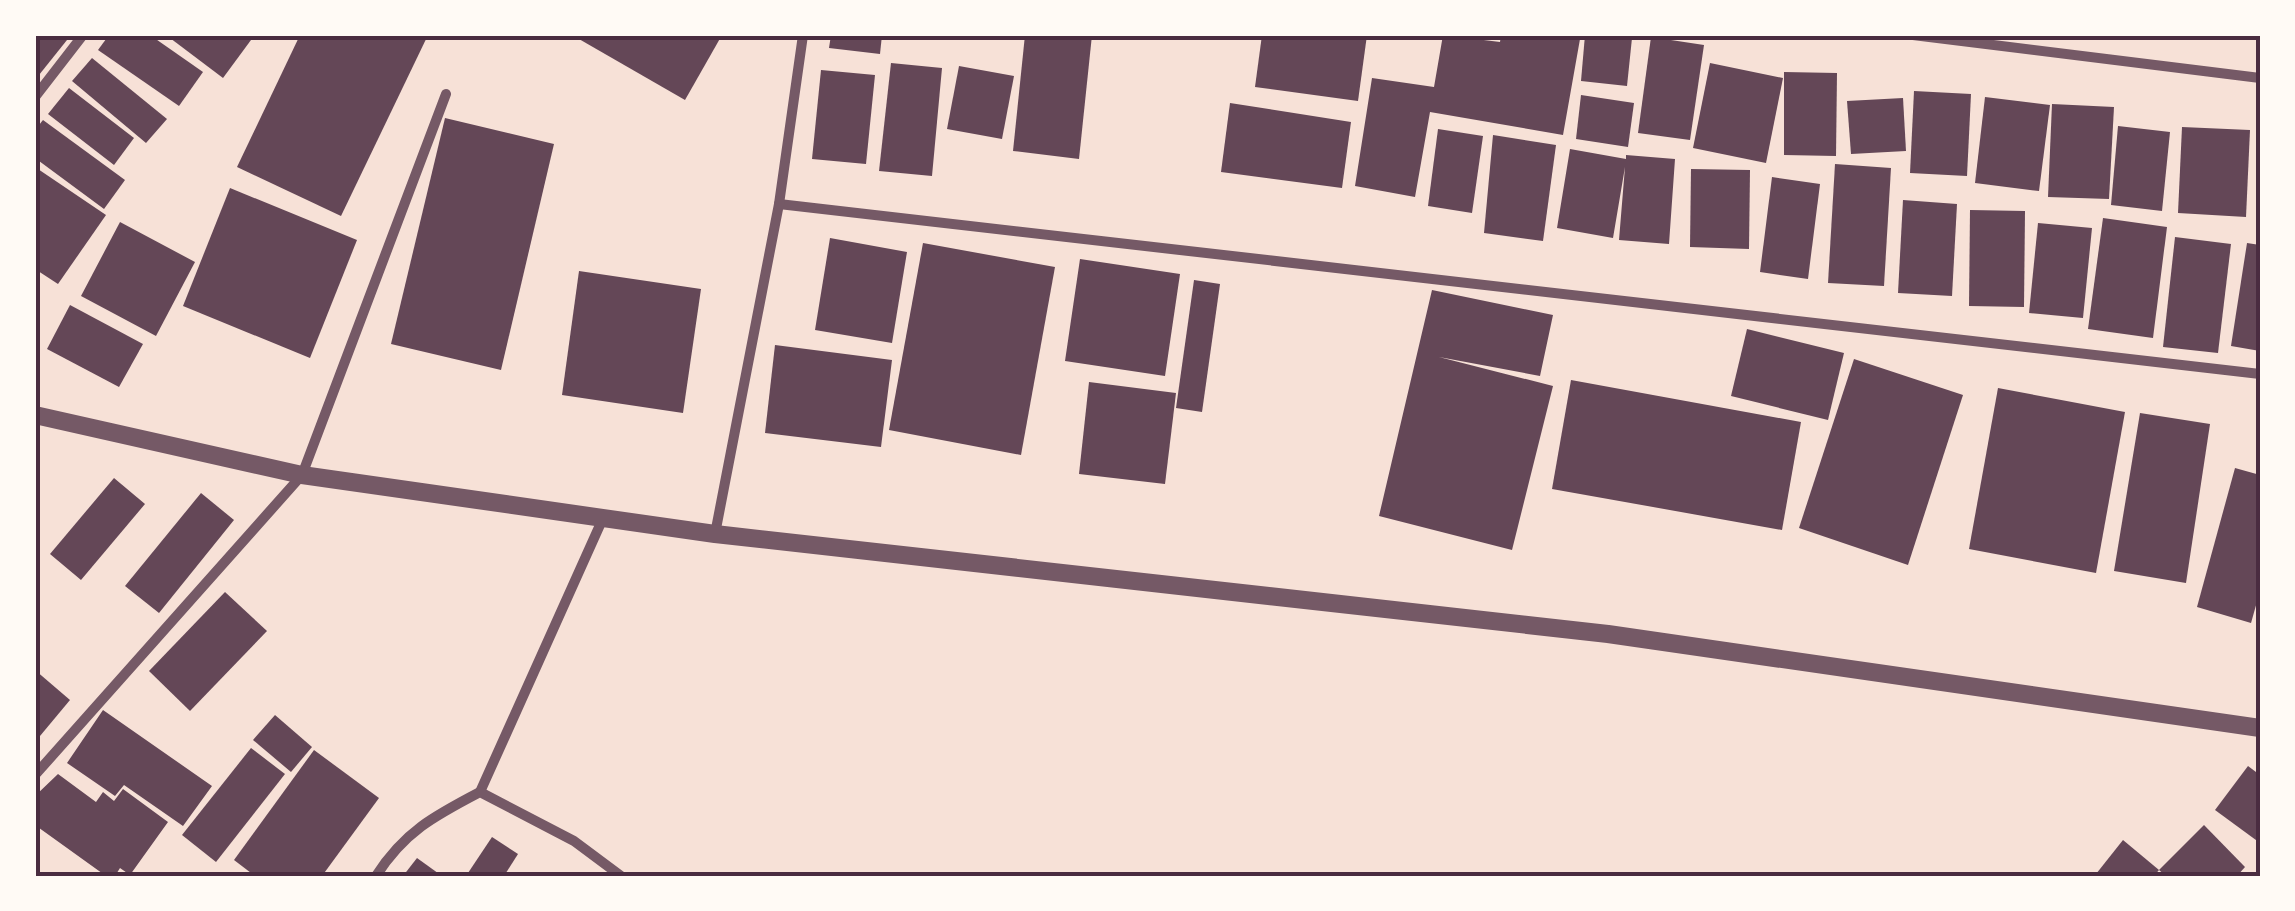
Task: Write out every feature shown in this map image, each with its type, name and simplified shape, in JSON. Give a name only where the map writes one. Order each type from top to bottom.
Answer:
[{"type":"street","points":[[35,96],[84,35]]},
{"type":"street","points":[[714,534],[779,204],[804,35]]},
{"type":"street","points":[[1913,35],[2260,78]]},
{"type":"street","points":[[35,774],[302,474],[446,94]]},
{"type":"street","points":[[779,204],[2260,374]]},
{"type":"street","points":[[35,416],[302,474],[714,534],[1608,634],[2260,728]]},
{"type":"street","points":[[376,876],[396,844],[436,815],[480,792],[604,516]]},
{"type":"street","points":[[480,792],[574,841],[621,876]]},
{"type":"building","points":[[35,35],[71,35],[35,80]]},
{"type":"building","points":[[109,35],[150,35],[203,72],[179,106],[98,50]]},
{"type":"building","points":[[166,35],[244,35],[251,40],[223,78]]},
{"type":"building","points":[[300,35],[428,35],[341,216],[237,167]]},
{"type":"building","points":[[572,35],[722,35],[685,100]]},
{"type":"building","points":[[831,35],[882,35],[880,54],[829,48]]},
{"type":"building","points":[[1025,35],[1092,35],[1079,159],[1013,151]]},
{"type":"building","points":[[1262,35],[1367,35],[1358,101],[1255,87]]},
{"type":"building","points":[[1443,35],[1500,42],[1501,35],[1580,39],[1563,135],[1430,112],[1415,197],[1355,186],[1372,78],[1434,87]]},
{"type":"building","points":[[1585,35],[1632,38],[1627,86],[1581,81]]},
{"type":"building","points":[[1651,37],[1704,45],[1690,140],[1638,133]]},
{"type":"building","points":[[92,58],[167,119],[146,143],[72,81]]},
{"type":"building","points":[[891,63],[942,68],[932,176],[879,171]]},
{"type":"building","points":[[1710,63],[1783,78],[1766,163],[1693,148]]},
{"type":"building","points":[[959,66],[1014,76],[1002,139],[947,129]]},
{"type":"building","points":[[821,70],[875,75],[866,164],[812,159]]},
{"type":"building","points":[[1784,72],[1837,73],[1836,156],[1784,155]]},
{"type":"building","points":[[69,88],[134,138],[114,165],[48,114]]},
{"type":"building","points":[[1914,91],[1971,94],[1967,176],[1910,173]]},
{"type":"building","points":[[1581,95],[1634,103],[1628,147],[1576,139]]},
{"type":"building","points":[[1985,97],[2050,105],[2039,191],[1975,183]]},
{"type":"building","points":[[1903,98],[1906,151],[1851,154],[1847,101]]},
{"type":"building","points":[[1230,103],[1351,122],[1342,188],[1221,172]]},
{"type":"building","points":[[2052,104],[2114,107],[2109,199],[2048,197]]},
{"type":"building","points":[[445,118],[554,144],[501,370],[391,344]]},
{"type":"building","points":[[43,120],[125,180],[104,209],[35,158],[35,130]]},
{"type":"building","points":[[2118,126],[2170,132],[2162,211],[2111,205]]},
{"type":"building","points":[[2182,127],[2250,130],[2246,217],[2178,213]]},
{"type":"building","points":[[1438,129],[1483,136],[1472,213],[1428,206]]},
{"type":"building","points":[[1493,135],[1556,145],[1543,241],[1484,233]]},
{"type":"building","points":[[1570,149],[1626,159],[1626,155],[1675,159],[1669,244],[1619,240],[1625,167],[1613,238],[1557,228]]},
{"type":"building","points":[[1835,164],[1891,168],[1884,286],[1828,283]]},
{"type":"building","points":[[35,167],[106,215],[58,284],[35,269]]},
{"type":"building","points":[[1691,169],[1750,170],[1749,249],[1690,247]]},
{"type":"building","points":[[1772,177],[1820,184],[1808,279],[1760,272]]},
{"type":"building","points":[[230,188],[357,240],[310,358],[183,306]]},
{"type":"building","points":[[1903,200],[1957,204],[1952,296],[1898,293]]},
{"type":"building","points":[[1970,210],[2025,211],[2024,307],[1969,306]]},
{"type":"building","points":[[2103,218],[2167,227],[2153,338],[2088,329]]},
{"type":"building","points":[[120,222],[195,262],[156,336],[81,296]]},
{"type":"building","points":[[2038,223],[2092,228],[2083,318],[2029,313]]},
{"type":"building","points":[[2175,237],[2231,244],[2218,353],[2163,347]]},
{"type":"building","points":[[830,238],[907,252],[892,343],[815,330]]},
{"type":"building","points":[[923,243],[1055,267],[1021,455],[889,430]]},
{"type":"building","points":[[2247,243],[2260,245],[2260,351],[2231,346]]},
{"type":"building","points":[[1080,259],[1180,274],[1165,376],[1065,361]]},
{"type":"building","points":[[579,271],[701,289],[683,413],[562,395]]},
{"type":"building","points":[[1194,280],[1220,284],[1202,412],[1176,408]]},
{"type":"building","points":[[1432,290],[1553,315],[1540,376],[1439,357],[1553,386],[1512,550],[1379,516]]},
{"type":"building","points":[[70,305],[143,344],[119,387],[47,349]]},
{"type":"building","points":[[1747,329],[1844,353],[1828,420],[1731,396]]},
{"type":"building","points":[[775,345],[892,360],[881,447],[765,433]]},
{"type":"building","points":[[1854,359],[1963,395],[1908,565],[1799,528]]},
{"type":"building","points":[[1571,380],[1801,422],[1782,530],[1552,489]]},
{"type":"building","points":[[1089,382],[1176,393],[1165,484],[1079,474]]},
{"type":"building","points":[[1998,388],[2125,412],[2096,573],[1969,549]]},
{"type":"building","points":[[2140,413],[2210,424],[2186,583],[2114,571]]},
{"type":"building","points":[[2235,468],[2260,475],[2260,591],[2251,623],[2197,607]]},
{"type":"building","points":[[114,478],[145,504],[81,580],[50,554]]},
{"type":"building","points":[[201,493],[234,520],[159,613],[125,586]]},
{"type":"building","points":[[225,592],[267,631],[190,711],[149,671]]},
{"type":"building","points":[[35,670],[70,700],[35,742]]},
{"type":"building","points":[[103,710],[212,786],[183,826],[124,785],[115,796],[67,763]]},
{"type":"building","points":[[275,715],[312,747],[291,772],[253,740]]},
{"type":"building","points":[[251,748],[285,774],[216,862],[182,835]]},
{"type":"building","points":[[314,750],[379,798],[322,876],[255,876],[234,860]]},
{"type":"building","points":[[2248,766],[2260,775],[2260,843],[2215,810]]},
{"type":"building","points":[[58,774],[96,802],[103,792],[114,801],[123,789],[168,822],[130,875],[120,868],[115,876],[106,876],[35,825],[35,796]]},
{"type":"building","points":[[2204,825],[2245,867],[2237,876],[2166,876],[2159,870]]},
{"type":"building","points":[[492,837],[518,854],[504,876],[466,876]]},
{"type":"building","points":[[2123,840],[2159,870],[2154,876],[2096,874]]},
{"type":"building","points":[[417,858],[442,876],[403,876]]}]
